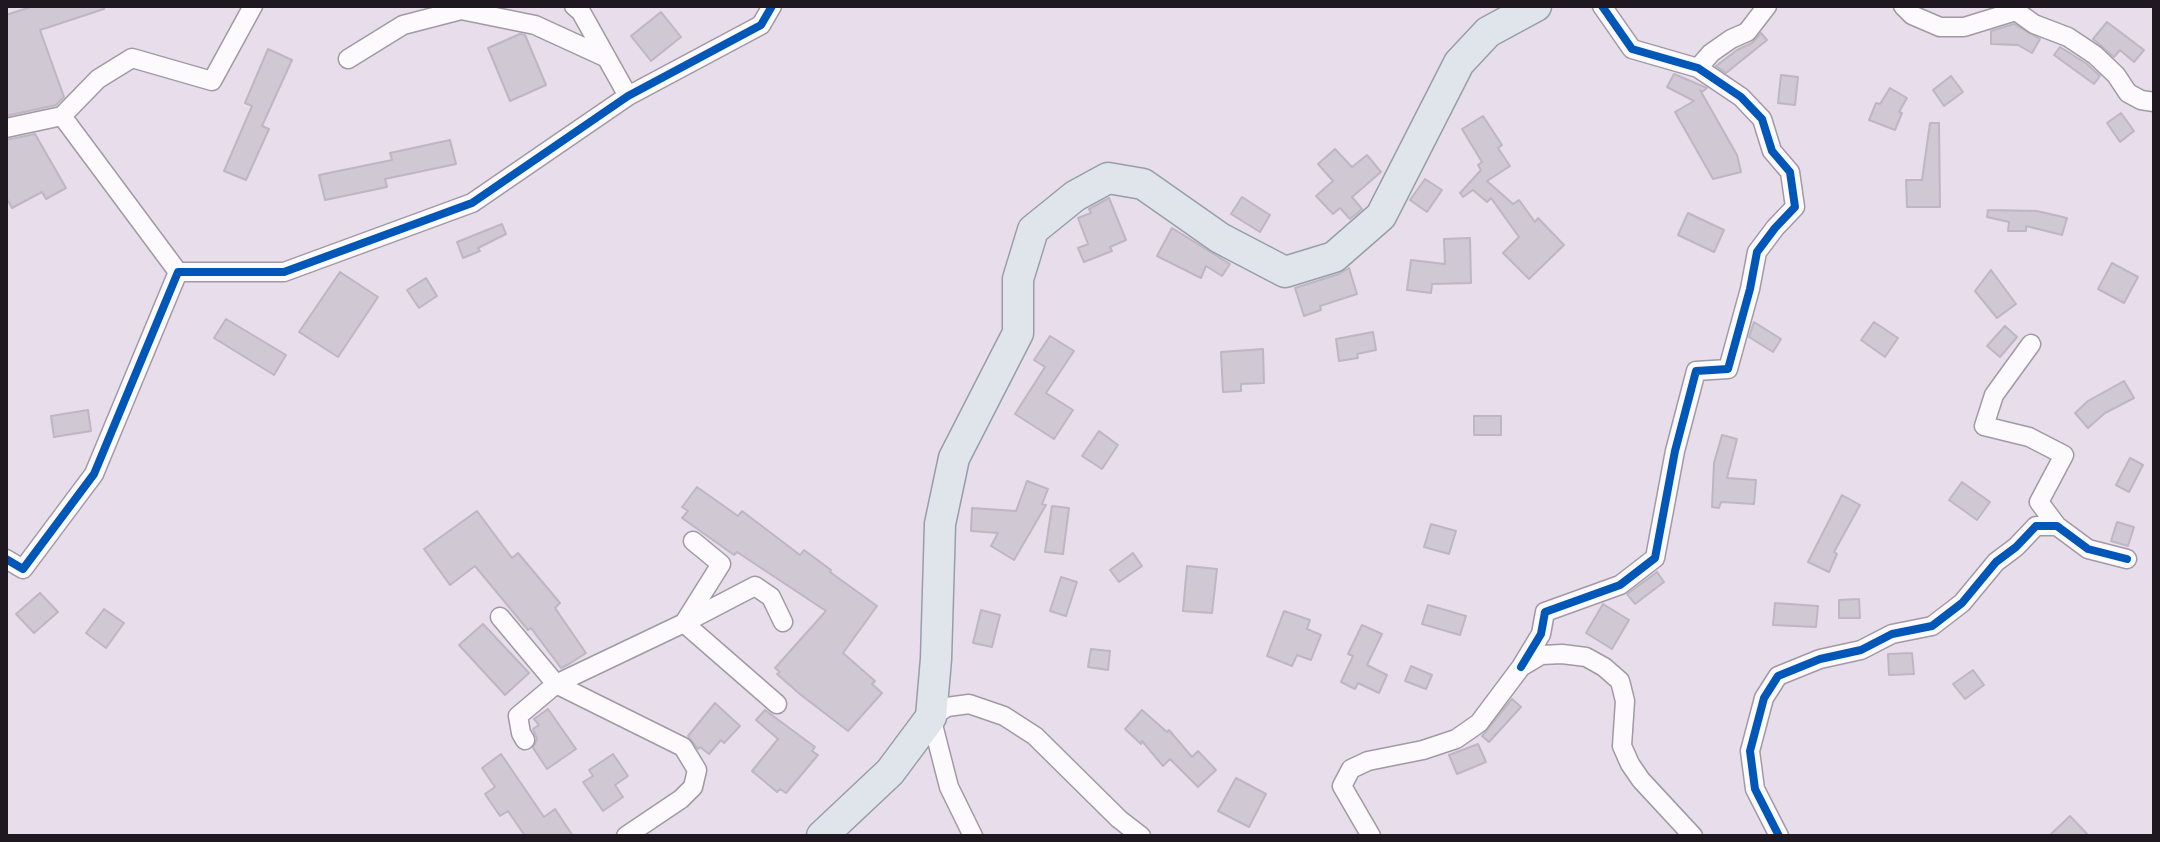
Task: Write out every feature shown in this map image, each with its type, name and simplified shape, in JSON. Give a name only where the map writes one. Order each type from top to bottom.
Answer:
[{"type":"main road","points":[[822,836],[890,772],[931,717],[940,524],[954,458],[1018,333],[1018,279],[1033,230],[1075,196],[1108,178],[1143,184],[1220,238],[1285,272],[1334,257],[1381,216],[1459,63],[1488,32],[1536,6]]},
{"type":"street","points":[[6,128],[62,116],[98,79],[132,58],[212,81],[253,6]]},
{"type":"street","points":[[574,6],[581,12],[628,96]]},
{"type":"street","points":[[178,272],[284,272],[472,203],[628,96],[761,25],[772,6]]},
{"type":"street","points":[[1371,836],[1342,786],[1351,769],[1368,761],[1423,750],[1456,739],[1479,723],[1521,667],[1541,634],[1545,612],[1620,585],[1655,558],[1675,451],[1696,371],[1728,369],[1757,252],[1795,207],[1790,172],[1772,151],[1762,119],[1741,97],[1698,68],[1632,49],[1602,6]]},
{"type":"street","points":[[1698,68],[1721,46],[1747,32],[1767,6]]},
{"type":"street","points":[[1903,6],[1912,15],[1940,27],[1964,27],[2016,11],[2034,24],[2068,37],[2095,55],[2116,75],[2128,93],[2154,102]]},
{"type":"street","points":[[348,59],[403,25],[461,10],[535,25],[607,58]]},
{"type":"street","points":[[62,116],[178,272]]},
{"type":"street","points":[[6,559],[23,569],[94,474],[178,272]]},
{"type":"street","points":[[2031,344],[1994,395],[1984,426],[2029,437],[2064,455],[2039,502],[2057,526],[2088,549],[2127,559]]},
{"type":"street","points":[[1779,836],[1755,789],[1750,751],[1764,698],[1778,676],[1820,659],[1861,650],[1892,634],[1932,626],[1962,603],[1996,562],[2036,526],[2057,526]]},
{"type":"street","points":[[684,623],[721,564],[693,541]]},
{"type":"street","points":[[525,740],[518,716],[556,684],[755,586],[771,597],[783,622]]},
{"type":"street","points":[[500,617],[556,684],[683,747],[697,770],[693,787],[681,799],[626,836]]},
{"type":"street","points":[[684,623],[777,704]]},
{"type":"street","points":[[1521,667],[1541,655],[1586,657],[1620,681],[1625,701],[1622,746],[1630,764],[1693,836]]},
{"type":"street","points":[[973,836],[949,787],[931,717],[947,707],[969,704],[1004,716],[1035,736],[1119,819],[1141,836]]},
{"type":"building","points":[[34,6],[103,6],[104,9],[40,30],[64,97],[56,105],[6,116],[6,15]]},
{"type":"building","points":[[661,12],[681,37],[651,61],[631,36]]},
{"type":"building","points":[[2107,22],[2144,50],[2134,62],[2120,50],[2114,57],[2093,39]]},
{"type":"building","points":[[2014,24],[2040,39],[2032,53],[2018,45],[1991,44],[1991,31]]},
{"type":"building","points":[[1761,33],[1767,40],[1726,73],[1716,66],[1752,43]]},
{"type":"building","points":[[520,34],[525,35],[546,85],[510,101],[488,48]]},
{"type":"building","points":[[2060,47],[2100,76],[2094,84],[2054,55]]},
{"type":"building","points":[[268,49],[292,60],[262,126],[269,129],[246,180],[224,171],[252,106],[245,103]]},
{"type":"building","points":[[1674,74],[1707,88],[1702,92],[1700,90],[1737,155],[1741,172],[1713,179],[1675,112],[1694,101],[1667,87]]},
{"type":"building","points":[[1781,75],[1798,77],[1795,105],[1778,103]]},
{"type":"building","points":[[1951,76],[1963,92],[1944,106],[1933,90]]},
{"type":"building","points":[[1890,88],[1907,98],[1899,112],[1902,113],[1895,130],[1869,120],[1876,103],[1880,104]]},
{"type":"building","points":[[2121,113],[2134,131],[2120,142],[2107,123]]},
{"type":"building","points":[[1483,116],[1502,145],[1498,148],[1510,166],[1487,181],[1513,204],[1519,200],[1535,222],[1538,218],[1564,245],[1529,279],[1503,253],[1519,237],[1491,198],[1487,202],[1473,190],[1463,197],[1460,193],[1481,170],[1478,165],[1482,162],[1462,129]]},
{"type":"building","points":[[1930,123],[1939,123],[1940,207],[1907,207],[1906,180],[1922,180]]},
{"type":"building","points":[[35,134],[66,188],[46,199],[42,192],[12,208],[6,197],[6,140]]},
{"type":"building","points":[[450,140],[456,164],[385,179],[387,187],[325,200],[319,175],[392,160],[390,153]]},
{"type":"building","points":[[1335,149],[1352,167],[1367,155],[1381,172],[1352,197],[1362,209],[1350,219],[1340,208],[1333,214],[1316,196],[1333,181],[1318,164]]},
{"type":"building","points":[[1425,179],[1442,190],[1427,212],[1410,200]]},
{"type":"building","points":[[1242,197],[1270,215],[1260,232],[1231,214]]},
{"type":"building","points":[[1109,198],[1126,240],[1110,247],[1112,251],[1084,262],[1078,248],[1088,244],[1078,218],[1091,213],[1089,209]]},
{"type":"building","points":[[1988,210],[2037,211],[2067,218],[2062,235],[2026,226],[2026,231],[2008,231],[2009,222],[1987,217]]},
{"type":"building","points":[[1688,213],[1724,230],[1714,252],[1678,235]]},
{"type":"building","points":[[502,224],[506,234],[463,258],[457,242]]},
{"type":"building","points":[[1172,228],[1230,264],[1222,276],[1206,266],[1201,278],[1157,256]]},
{"type":"building","points":[[1470,238],[1471,283],[1432,284],[1431,293],[1407,290],[1411,260],[1445,264],[1444,239]]},
{"type":"building","points":[[2112,263],[2138,277],[2124,303],[2098,289]]},
{"type":"building","points":[[1349,268],[1357,294],[1320,306],[1321,310],[1304,316],[1295,288]]},
{"type":"building","points":[[1991,270],[2016,304],[1997,318],[1975,291]]},
{"type":"building","points":[[340,272],[378,297],[338,357],[299,332]]},
{"type":"building","points":[[426,278],[437,296],[419,308],[407,290]]},
{"type":"building","points":[[226,319],[286,355],[274,375],[214,338]]},
{"type":"building","points":[[1754,322],[1781,339],[1773,352],[1749,337]]},
{"type":"building","points":[[1874,322],[1898,338],[1885,357],[1861,340]]},
{"type":"building","points":[[2005,326],[2017,337],[2000,357],[1987,346]]},
{"type":"building","points":[[1373,332],[1376,350],[1357,354],[1358,358],[1339,361],[1336,339]]},
{"type":"building","points":[[1050,336],[1074,351],[1046,393],[1073,410],[1054,439],[1015,414],[1045,367],[1034,360]]},
{"type":"building","points":[[1263,349],[1264,383],[1241,384],[1241,391],[1223,392],[1221,352]]},
{"type":"building","points":[[2124,381],[2134,398],[2105,413],[2088,428],[2075,413],[2088,401]]},
{"type":"building","points":[[88,410],[91,431],[54,437],[51,416]]},
{"type":"building","points":[[1474,416],[1501,416],[1501,435],[1474,435]]},
{"type":"building","points":[[1099,431],[1118,445],[1102,469],[1082,456]]},
{"type":"building","points":[[1722,435],[1737,439],[1727,478],[1756,480],[1754,504],[1721,502],[1719,508],[1712,507],[1714,463]]},
{"type":"building","points":[[2130,458],[2143,465],[2129,492],[2116,485]]},
{"type":"building","points":[[1027,481],[1048,489],[1042,504],[1046,505],[1014,560],[991,546],[998,533],[971,531],[972,508],[1016,511]]},
{"type":"building","points":[[1962,482],[1990,502],[1977,520],[1949,500]]},
{"type":"building","points":[[697,487],[738,516],[742,511],[800,555],[804,550],[877,606],[843,653],[875,681],[872,684],[882,693],[848,731],[801,695],[777,674],[780,672],[775,668],[826,611],[737,552],[734,555],[682,518],[688,511],[682,507]]},
{"type":"building","points":[[1842,495],[1860,505],[1834,552],[1837,554],[1829,572],[1808,562]]},
{"type":"building","points":[[1052,506],[1069,508],[1063,554],[1045,552]]},
{"type":"building","points":[[477,511],[512,558],[518,553],[560,603],[555,608],[586,653],[561,668],[531,628],[528,630],[475,566],[450,585],[424,549]]},
{"type":"building","points":[[2117,522],[2134,527],[2128,546],[2111,541]]},
{"type":"building","points":[[1431,524],[1456,531],[1449,554],[1424,547]]},
{"type":"building","points":[[1133,553],[1142,566],[1119,582],[1110,570]]},
{"type":"building","points":[[1187,566],[1217,569],[1212,613],[1183,611]]},
{"type":"building","points":[[1657,572],[1664,582],[1635,604],[1627,594]]},
{"type":"building","points":[[1061,577],[1077,582],[1066,616],[1050,611]]},
{"type":"building","points":[[40,593],[58,612],[34,633],[16,614]]},
{"type":"building","points":[[1859,599],[1860,618],[1839,618],[1839,600]]},
{"type":"building","points":[[1775,603],[1818,606],[1816,627],[1773,625]]},
{"type":"building","points":[[1603,604],[1629,620],[1612,649],[1586,633]]},
{"type":"building","points":[[1428,605],[1466,616],[1460,635],[1422,624]]},
{"type":"building","points":[[104,609],[124,623],[106,648],[86,633]]},
{"type":"building","points":[[981,610],[1000,615],[992,647],[973,643]]},
{"type":"building","points":[[1284,611],[1310,620],[1307,629],[1321,635],[1311,660],[1297,655],[1292,666],[1267,656]]},
{"type":"building","points":[[483,624],[529,673],[505,695],[459,645]]},
{"type":"building","points":[[1362,625],[1382,634],[1367,665],[1387,675],[1379,693],[1358,683],[1355,689],[1341,682],[1353,656],[1348,654]]},
{"type":"building","points":[[1091,649],[1110,651],[1108,670],[1088,667]]},
{"type":"building","points":[[1912,653],[1914,674],[1889,675],[1888,654]]},
{"type":"building","points":[[1411,666],[1432,675],[1426,689],[1405,681]]},
{"type":"building","points":[[1973,670],[1984,685],[1965,699],[1953,684]]},
{"type":"building","points":[[1512,699],[1521,707],[1489,742],[1482,736]]},
{"type":"building","points":[[715,703],[740,726],[709,754],[700,747],[698,749],[688,736]]},
{"type":"building","points":[[548,709],[576,749],[547,769],[533,748],[537,739],[533,729],[539,725],[534,719]]},
{"type":"building","points":[[765,710],[815,747],[812,751],[818,755],[786,793],[780,789],[777,792],[752,771],[778,739],[756,720]]},
{"type":"building","points":[[1142,710],[1167,732],[1169,730],[1192,757],[1198,751],[1216,770],[1198,787],[1170,759],[1163,766],[1142,741],[1141,744],[1125,729]]},
{"type":"building","points":[[1478,744],[1486,762],[1457,774],[1449,755]]},
{"type":"building","points":[[501,754],[544,817],[555,809],[573,836],[525,836],[508,811],[500,816],[485,794],[495,787],[482,768]]},
{"type":"building","points":[[613,754],[628,776],[615,785],[623,797],[603,811],[583,782],[593,776],[589,770]]},
{"type":"building","points":[[1236,778],[1266,794],[1249,827],[1218,811]]},
{"type":"building","points":[[2070,816],[2089,836],[2049,836]]},
{"type":"cycle path","points":[[6,559],[23,569],[94,474],[178,272],[284,272],[472,203],[628,96],[761,25],[772,6]]},
{"type":"cycle path","points":[[1521,667],[1541,634],[1545,612],[1620,585],[1655,558],[1675,451],[1696,371],[1728,369],[1757,252],[1795,207],[1790,172],[1772,151],[1762,119],[1741,97],[1698,68],[1632,49],[1602,6]]},
{"type":"cycle path","points":[[1779,836],[1755,789],[1750,751],[1764,698],[1778,676],[1820,659],[1861,650],[1892,634],[1932,626],[1962,603],[1996,562],[2036,526],[2057,526],[2088,549],[2127,559]]}]
